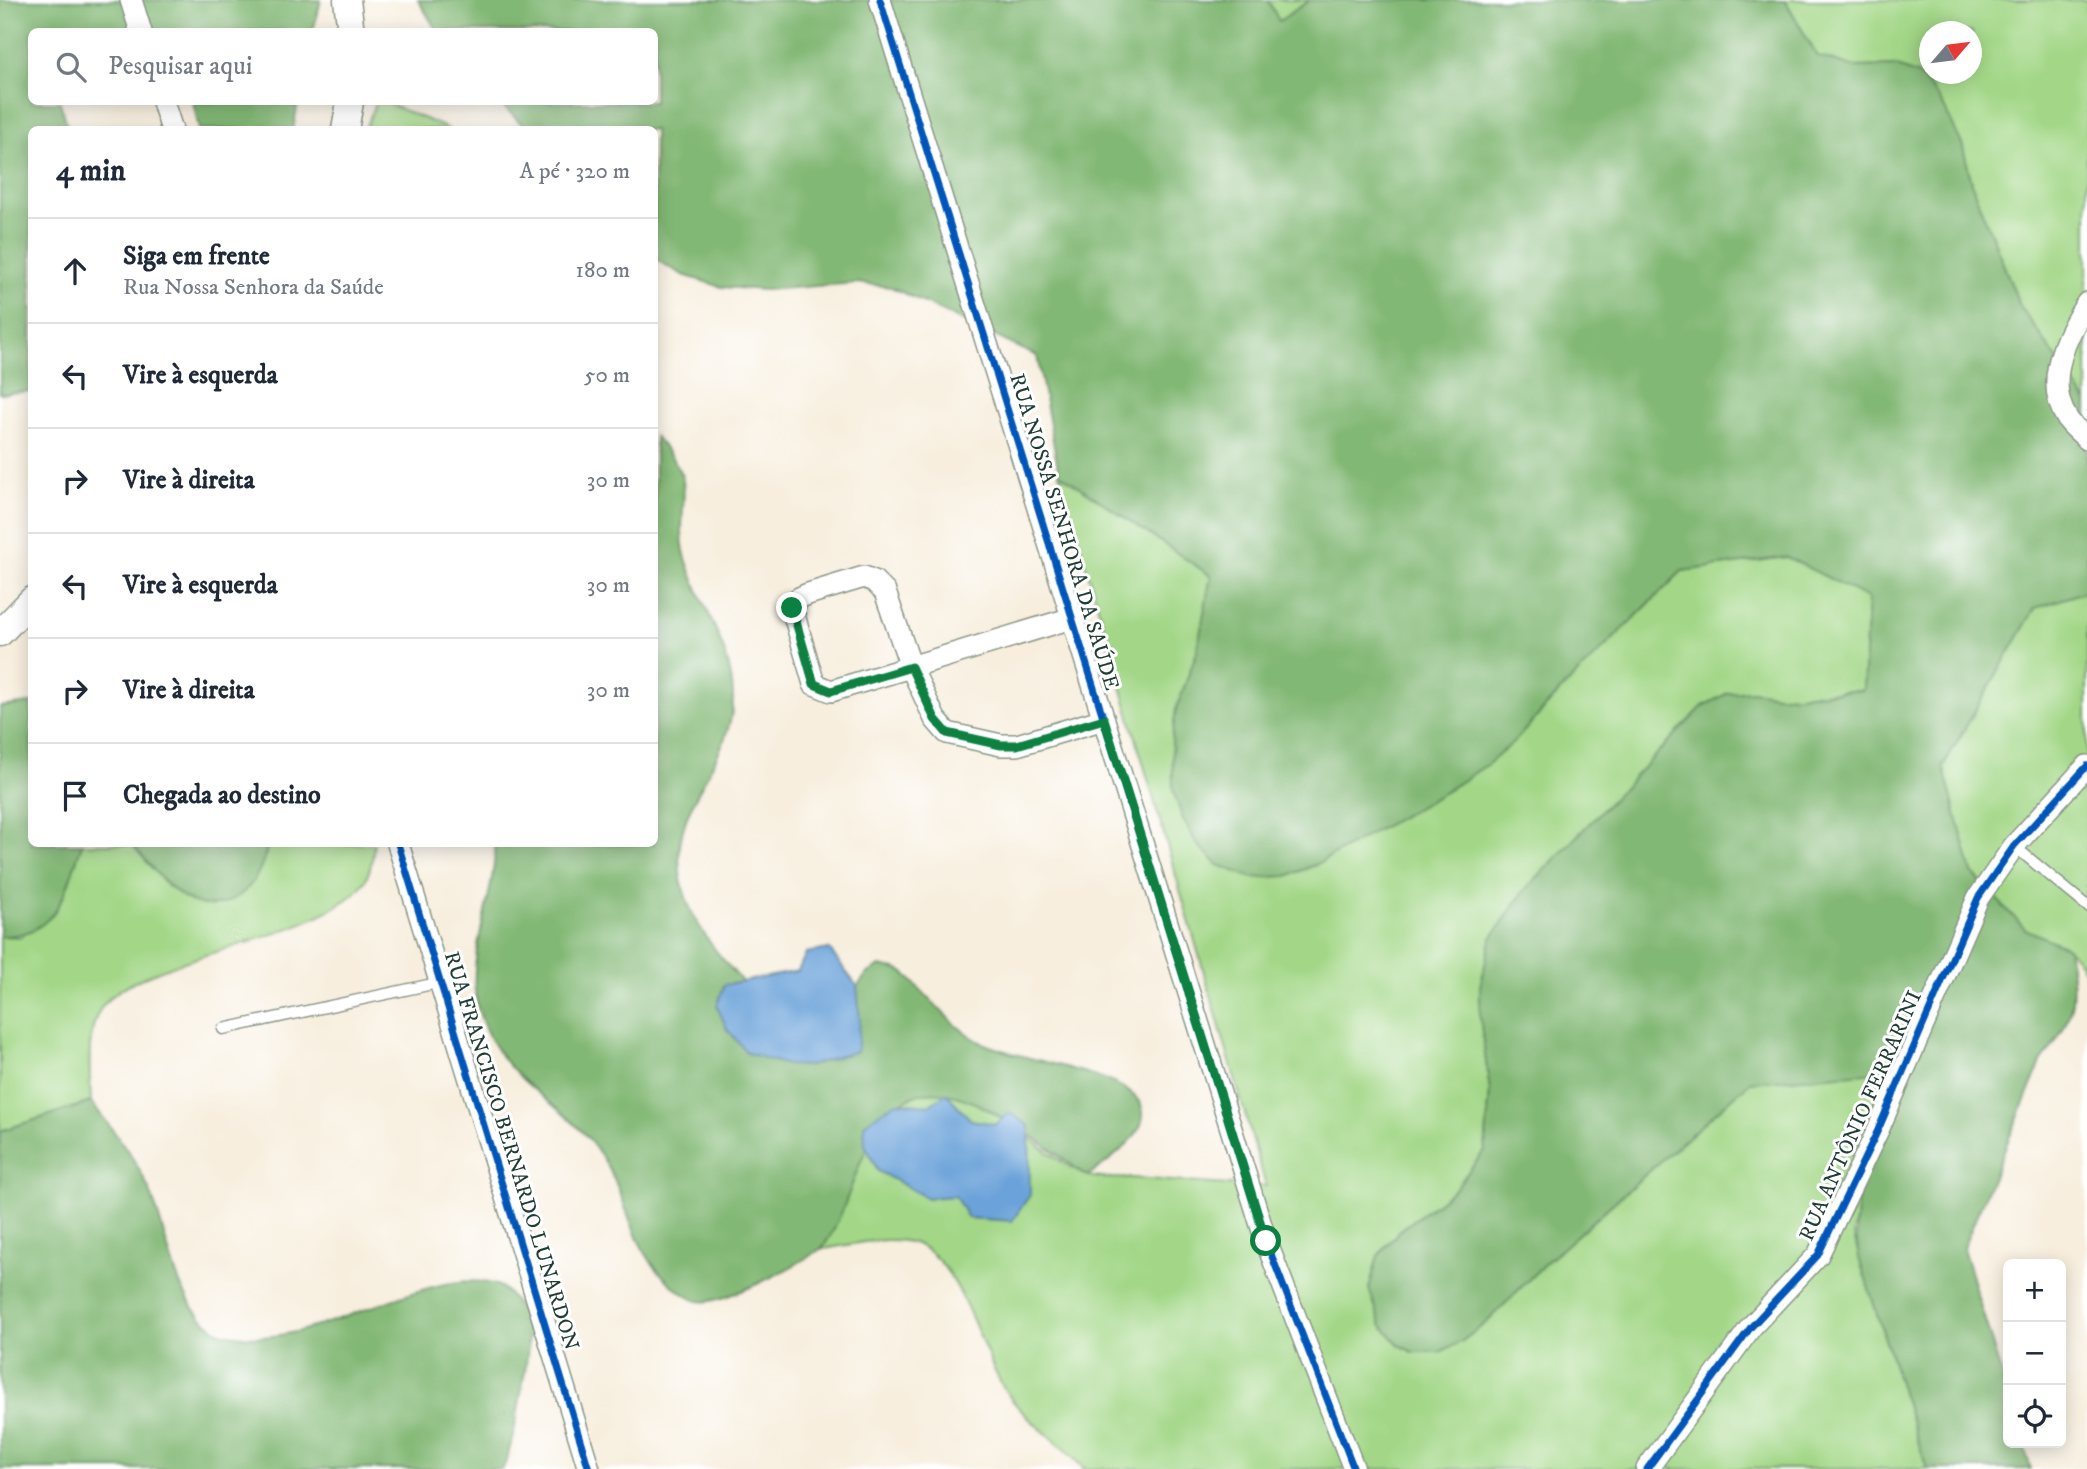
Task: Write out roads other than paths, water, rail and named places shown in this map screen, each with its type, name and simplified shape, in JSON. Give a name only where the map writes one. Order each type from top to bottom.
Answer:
[{"type":"street","points":[[131,0],[140,28]]},
{"type":"street","points":[[347,0],[350,28]]},
{"type":"street","name":"RUA NOSSA SENHORA DA SAÚDE","points":[[880,0],[1266,1241],[1354,1469]]},
{"type":"street","points":[[164,105],[171,126]]},
{"type":"street","points":[[346,126],[349,105]]},
{"type":"street","points":[[2087,303],[2067,334],[2057,382],[2067,418],[2087,439]]},
{"type":"street","points":[[1072,618],[911,667],[831,691],[822,690],[814,684],[792,608],[799,598],[808,594],[864,578],[874,581],[885,592],[911,667],[935,719],[947,733],[1001,745],[1017,745],[1104,719]]},
{"type":"street","points":[[0,633],[28,604]]},
{"type":"street","name":"RUA ANTÔNIO FERRARINI","points":[[1647,1469],[1751,1327],[1818,1255],[1878,1129],[1978,898],[2014,846],[2087,766]]},
{"type":"street","name":"RUA FRANCISCO BERNARDO LUNARDON","points":[[399,847],[589,1469]]},
{"type":"lane","points":[[2014,846],[2087,906]]},
{"type":"lane","points":[[223,1029],[442,982]]},
{"type":"water","points":[[829,949],[857,986],[860,1021],[857,1051],[809,1066],[787,1065],[747,1053],[727,1029],[717,1006],[724,985],[798,971],[806,953]]},
{"type":"water","points":[[946,1093],[971,1120],[995,1124],[1010,1113],[1029,1126],[1030,1195],[1012,1221],[968,1218],[955,1196],[927,1198],[878,1171],[865,1145],[864,1124],[896,1102],[930,1105]]}]
